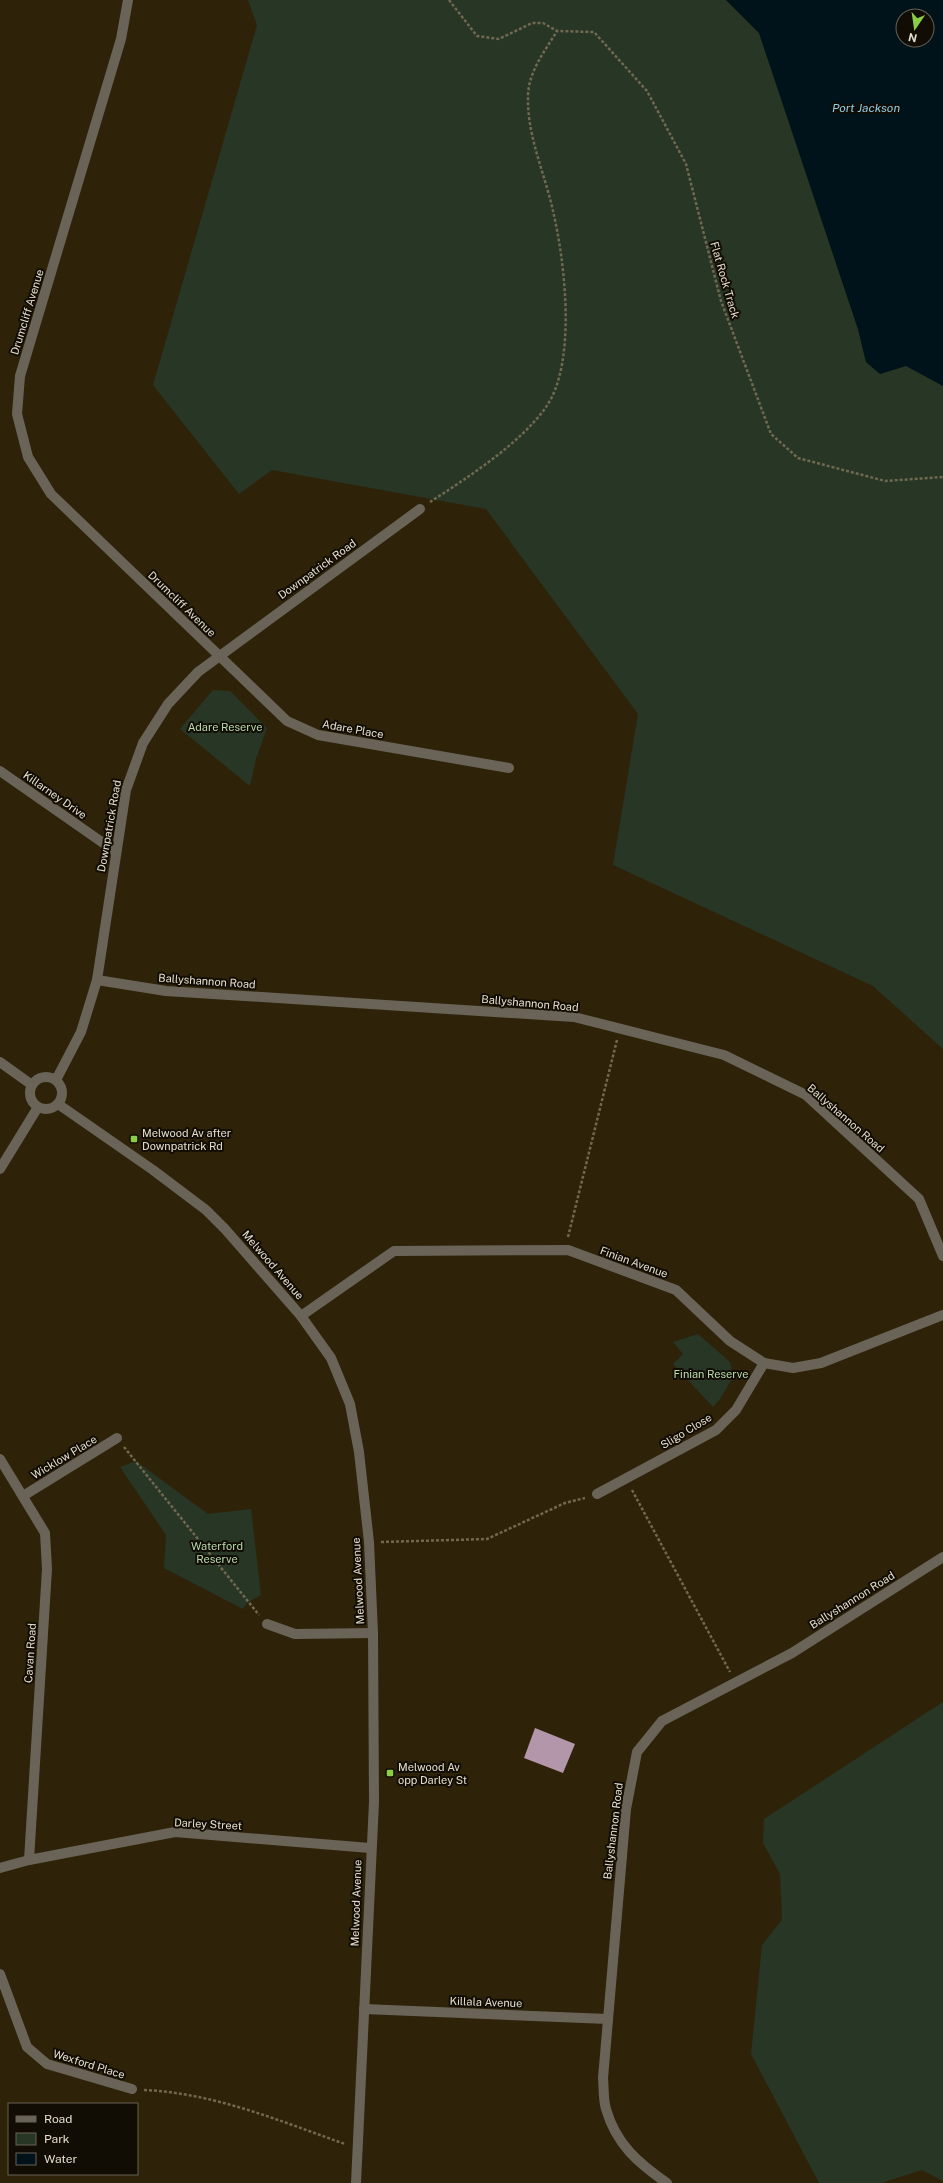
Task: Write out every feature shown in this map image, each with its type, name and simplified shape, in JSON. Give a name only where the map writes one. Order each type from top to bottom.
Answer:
[{"type":"street","name":"Drumcliff Avenue","points":[[128,0],[121,39],[20,376],[17,414],[28,457],[51,494],[220,657]]},
{"type":"street","name":"Downpatrick Road","points":[[56,1080],[81,1032],[97,980],[126,790],[143,743],[168,704],[198,672],[420,509]]},
{"type":"street","name":"Adare Place","points":[[220,657],[287,721],[318,735],[509,768]]},
{"type":"street","name":"Killarney Drive","points":[[0,771],[116,852]]},
{"type":"street","name":"Ballyshannon Road","points":[[97,980],[166,991],[574,1017],[724,1055],[806,1095],[919,1199],[943,1256]]},
{"type":"street","points":[[0,1062],[32,1086]]},
{"type":"street","points":[[46,1077],[56,1080],[62,1089],[61,1100],[58,1104],[49,1109],[38,1107],[30,1095],[32,1086],[40,1078],[46,1077]]},
{"type":"street","name":"Melwood Avenue","points":[[58,1104],[153,1170],[206,1210],[225,1229],[301,1316],[330,1358],[350,1404],[359,1452],[369,1542],[373,1633],[374,1802],[370,1848],[356,2183]]},
{"type":"street","points":[[0,1169],[38,1107]]},
{"type":"street","name":"Finian Avenue","points":[[301,1316],[394,1251],[568,1250],[676,1290],[730,1341],[764,1363],[793,1368],[821,1363],[943,1315]]},
{"type":"street","name":"Sligo Close","points":[[597,1494],[716,1430],[736,1410],[764,1363]]},
{"type":"street","name":"Wicklow Place","points":[[23,1496],[117,1438]]},
{"type":"street","name":"Cavan Road","points":[[0,1459],[45,1533],[47,1569],[29,1860]]},
{"type":"street","name":"Ballyshannon Road","points":[[667,2183],[639,2163],[616,2134],[606,2108],[603,2078],[626,1809],[636,1752],[662,1721],[792,1653],[943,1557]]},
{"type":"street","points":[[267,1624],[295,1634],[373,1633]]},
{"type":"street","name":"Darley Street","points":[[0,1868],[29,1860],[175,1832],[370,1848]]},
{"type":"street","name":"Wexford Place","points":[[0,1974],[27,2047],[47,2064],[132,2089]]},
{"type":"street","name":"Killala Avenue","points":[[364,2009],[608,2019]]},
{"type":"path","points":[[420,509],[477,471],[533,423],[547,406],[558,379],[566,340],[565,296],[554,212],[532,136],[528,96],[534,70],[557,31],[543,23],[532,23],[499,39],[477,36],[449,0]]},
{"type":"path","name":"Flat Rock Track","points":[[557,31],[594,32],[647,91],[686,164],[720,301],[771,434],[798,458],[885,481],[943,477]]},
{"type":"path","points":[[568,1250],[568,1235],[613,1053],[621,1028]]},
{"type":"path","points":[[117,1438],[267,1624]]},
{"type":"path","points":[[626,1479],[735,1682]]},
{"type":"path","points":[[369,1542],[487,1539],[565,1503],[597,1494]]},
{"type":"path","points":[[132,2089],[168,2091],[241,2108],[358,2149]]},
{"type":"green space","points":[[248,0],[726,0],[759,33],[858,329],[866,362],[880,374],[906,365],[943,386],[943,1049],[873,986],[613,865],[638,714],[486,509],[272,470],[239,494],[153,385],[257,25]]},
{"type":"green space","name":"Adare Reserve","points":[[213,690],[230,691],[267,728],[256,759],[250,786],[180,729]]},
{"type":"green space","name":"Finian Reserve","points":[[698,1334],[730,1362],[733,1377],[720,1399],[713,1407],[673,1364],[683,1354],[673,1342]]},
{"type":"green space","name":"Waterford Reserve","points":[[136,1461],[208,1514],[251,1509],[261,1595],[247,1603],[243,1609],[164,1568],[166,1535],[120,1467]]},
{"type":"green space","points":[[943,1702],[943,2181],[922,2170],[881,2183],[819,2183],[751,2054],[762,1945],[782,1920],[780,1874],[763,1843],[764,1819]]},
{"type":"water","name":"Port Jackson","points":[[726,0],[943,0],[943,386],[906,366],[880,374],[866,362],[858,329],[759,33]]},
{"type":"building","points":[[535,1728],[575,1744],[563,1773],[524,1758]]},
{"type":"place","name":"Melwood Av after Downpatrick Rd","points":[[134,1139]]},
{"type":"place","name":"Melwood Av opp Darley St","points":[[390,1773]]}]
